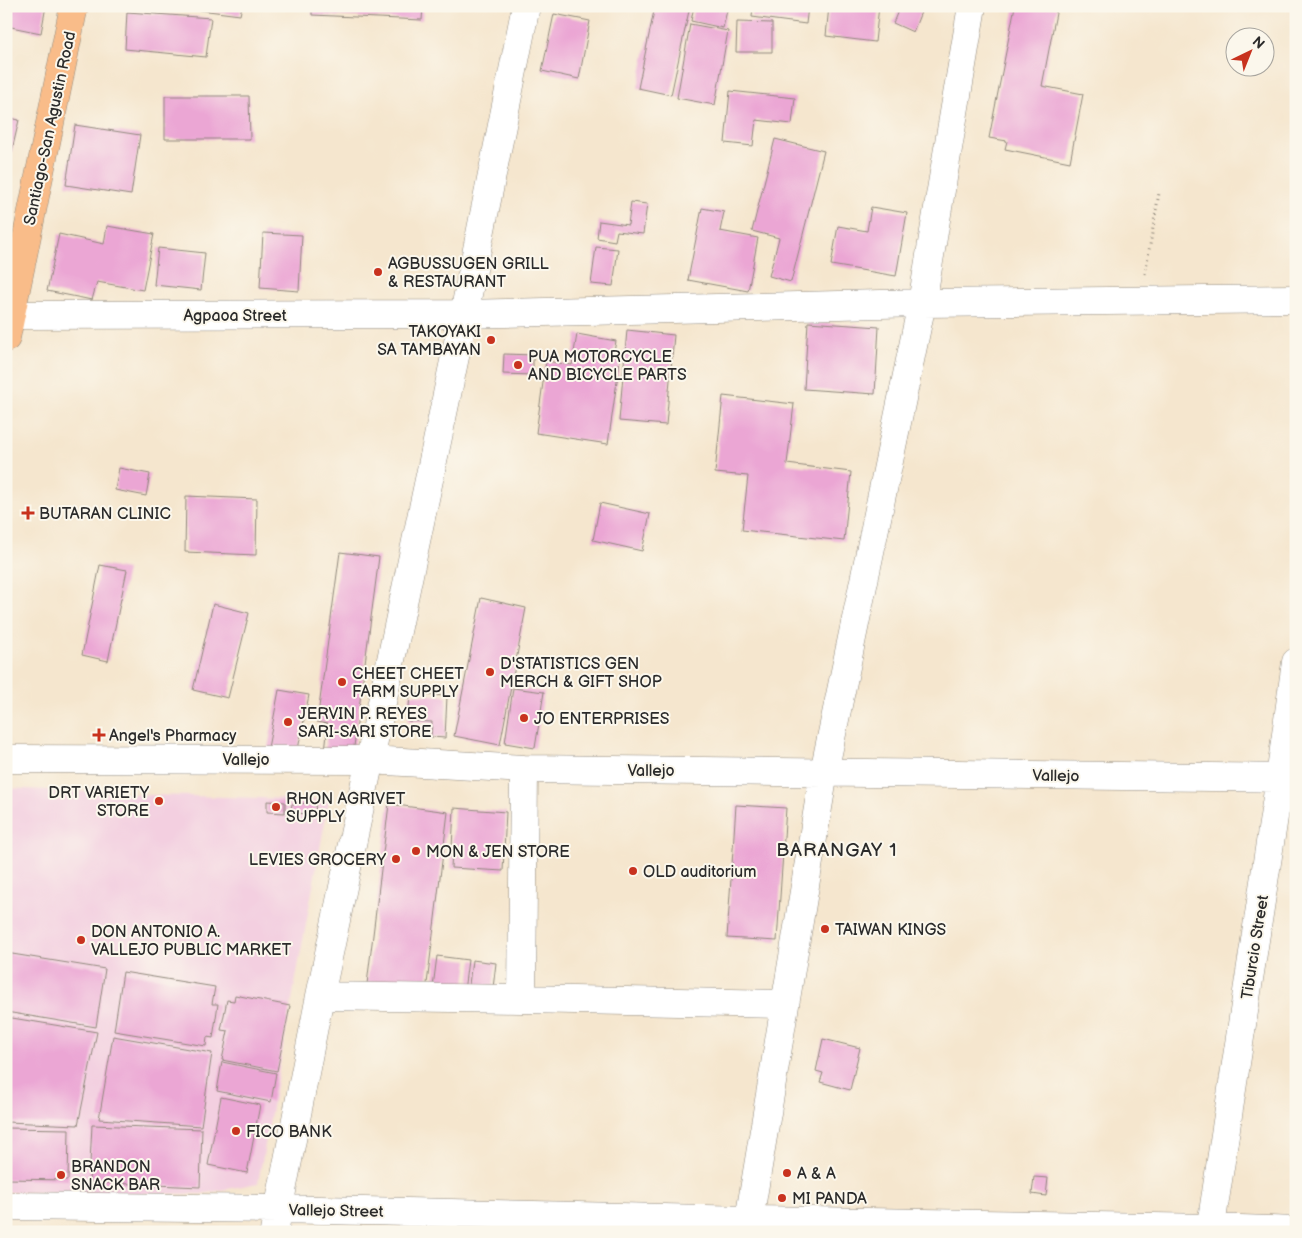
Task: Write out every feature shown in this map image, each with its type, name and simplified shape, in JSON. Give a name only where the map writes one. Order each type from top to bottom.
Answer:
[{"type":"main road","name":"Santiago-San Agustin Road","points":[[8,323],[74,6]]},
{"type":"street","points":[[276,1220],[320,996],[464,314],[526,6]]},
{"type":"street","points":[[748,1226],[824,772],[922,303],[972,6]]},
{"type":"street","name":"Agpaoa Street","points":[[8,323],[922,303],[1296,299]]},
{"type":"street","name":"Tiburcio Street","points":[[1210,1230],[1288,778],[1296,662]]},
{"type":"street","name":"Vallejo","points":[[6,759],[369,760],[524,769],[1288,778]]},
{"type":"street","points":[[522,999],[524,769]]},
{"type":"street","points":[[320,996],[785,1004]]},
{"type":"street","name":"Vallejo Street","points":[[6,1206],[276,1220],[1296,1231]]},
{"type":"path","points":[[1140,301],[1159,193]]},
{"type":"shaded area","points":[[6,788],[153,795],[329,800],[258,1183],[201,1194],[6,1192]]},
{"type":"building","points":[[6,6],[46,6],[41,33],[6,26]]},
{"type":"building","points":[[200,6],[242,6],[240,15],[200,10]]},
{"type":"building","points":[[312,6],[423,6],[422,20],[312,15]]},
{"type":"building","points":[[655,6],[690,6],[671,95],[638,88]]},
{"type":"building","points":[[694,6],[728,6],[723,28],[691,21]]},
{"type":"building","points":[[753,6],[808,6],[806,24],[752,17]]},
{"type":"building","points":[[829,6],[879,6],[875,42],[826,36]]},
{"type":"building","points":[[900,6],[923,7],[913,32],[893,23]]},
{"type":"building","points":[[1015,6],[1047,6],[1057,8],[1042,86],[1083,94],[1070,162],[1005,149],[1007,141],[989,138]]},
{"type":"building","points":[[127,12],[211,18],[206,57],[125,49]]},
{"type":"building","points":[[554,14],[590,21],[579,79],[542,71]]},
{"type":"building","points":[[737,22],[772,23],[772,52],[736,52]]},
{"type":"building","points":[[690,24],[728,31],[715,105],[677,98]]},
{"type":"building","points":[[730,91],[795,98],[792,124],[756,120],[753,146],[725,143]]},
{"type":"building","points":[[165,96],[249,96],[250,139],[165,139]]},
{"type":"building","points":[[6,117],[19,120],[10,159],[6,158]]},
{"type":"building","points":[[75,125],[140,135],[131,195],[66,185]]},
{"type":"building","points":[[775,139],[824,151],[791,282],[769,276],[779,238],[752,231]]},
{"type":"building","points":[[631,202],[647,204],[643,234],[617,231],[615,241],[597,238],[599,221],[628,225]]},
{"type":"building","points":[[871,207],[907,213],[896,276],[831,265],[838,226],[867,231]]},
{"type":"building","points":[[702,208],[724,212],[720,231],[758,238],[748,291],[688,280]]},
{"type":"building","points":[[107,226],[154,234],[143,290],[97,282],[92,300],[47,291],[59,234],[104,244]]},
{"type":"building","points":[[263,233],[302,235],[299,291],[260,288]]},
{"type":"building","points":[[596,247],[618,249],[613,286],[591,284]]},
{"type":"building","points":[[158,248],[205,253],[201,290],[154,285]]},
{"type":"building","points":[[808,322],[879,327],[875,394],[804,389]]},
{"type":"building","points":[[627,330],[674,335],[666,425],[619,421]]},
{"type":"building","points":[[577,334],[616,341],[614,352],[621,353],[608,444],[536,433],[546,361],[572,365]]},
{"type":"building","name":"PUA MOTORCYCLE AND BICYCLE PARTS","points":[[504,354],[533,355],[533,375],[503,374]]},
{"type":"building","points":[[723,396],[794,404],[787,464],[851,472],[844,541],[742,530],[748,476],[715,473]]},
{"type":"building","points":[[119,468],[150,474],[146,496],[115,490]]},
{"type":"building","points":[[186,496],[257,499],[256,555],[185,552]]},
{"type":"building","points":[[600,503],[650,514],[642,551],[593,540]]},
{"type":"building","name":"CHEET CHEET FARM SUPPLY","points":[[340,552],[379,557],[353,754],[325,751],[328,724],[317,722]]},
{"type":"building","points":[[100,565],[127,570],[108,661],[82,655]]},
{"type":"building","name":"D'STATISTICS GEN MERCH & GIFT SHOP","points":[[481,598],[526,608],[500,745],[454,736]]},
{"type":"building","points":[[213,604],[249,613],[228,698],[193,690]]},
{"type":"building","name":"JO ENTERPRISES","points":[[513,688],[544,692],[535,748],[505,743]]},
{"type":"building","name":"JERVIN P. REYES SARI-SARI STORE","points":[[279,690],[309,695],[297,754],[268,748]]},
{"type":"building","points":[[410,694],[447,696],[445,738],[431,737],[432,722],[408,721]]},
{"type":"building","name":"RHON AGRIVET SUPPLY","points":[[267,801],[285,802],[285,813],[267,812]]},
{"type":"building","points":[[315,803],[316,814],[290,813],[292,804]]},
{"type":"building","points":[[389,804],[448,812],[426,992],[367,984]]},
{"type":"building","points":[[736,805],[786,808],[777,941],[727,938]]},
{"type":"building","points":[[454,808],[506,812],[503,871],[451,868]]},
{"type":"building","points":[[6,953],[105,969],[96,1027],[6,1012]]},
{"type":"building","points":[[437,956],[468,960],[464,991],[433,987]]},
{"type":"building","points":[[472,960],[496,963],[493,988],[469,985]]},
{"type":"building","points":[[123,972],[215,987],[212,1004],[218,1004],[213,1038],[207,1037],[206,1046],[114,1031]]},
{"type":"building","points":[[235,995],[290,1006],[277,1071],[222,1060],[228,1031],[221,1030],[227,1000],[234,1001]]},
{"type":"building","points":[[6,1017],[97,1032],[78,1125],[6,1122]]},
{"type":"building","points":[[113,1036],[212,1053],[201,1126],[99,1119]]},
{"type":"building","points":[[823,1039],[860,1048],[850,1090],[820,1082],[823,1073],[816,1071]]},
{"type":"building","points":[[222,1062],[276,1073],[271,1102],[217,1091]]},
{"type":"building","points":[[221,1097],[260,1105],[247,1173],[208,1165]]},
{"type":"building","points":[[92,1125],[202,1129],[200,1187],[89,1182]]},
{"type":"building","points":[[6,1128],[69,1129],[68,1180],[6,1179]]},
{"type":"building","points":[[1034,1177],[1048,1178],[1046,1196],[1032,1194]]},
{"type":"place","name":"AGBUSSUGEN GRILL & RESTAURANT","points":[[378,272]]},
{"type":"place","name":"TAKOYAKI SA TAMBAYAN","points":[[491,340]]},
{"type":"place","name":"PUA MOTORCYCLE AND BICYCLE PARTS","points":[[518,365]]},
{"type":"place","name":"BUTARAN CLINIC","points":[[28,513]]},
{"type":"place","name":"D'STATISTICS GEN MERCH & GIFT SHOP","points":[[490,672]]},
{"type":"place","name":"CHEET CHEET FARM SUPPLY","points":[[342,682]]},
{"type":"place","name":"JO ENTERPRISES","points":[[524,718]]},
{"type":"place","name":"JERVIN P. REYES SARI-SARI STORE","points":[[288,722]]},
{"type":"place","name":"Angel's Pharmacy","points":[[99,735]]},
{"type":"place","name":"DRT VARIETY STORE","points":[[159,801]]},
{"type":"place","name":"RHON AGRIVET SUPPLY","points":[[276,807]]},
{"type":"place","name":"MON & JEN STORE","points":[[416,851]]},
{"type":"place","name":"LEVIES GROCERY","points":[[396,859]]},
{"type":"place","name":"OLD auditorium","points":[[633,871]]},
{"type":"place","name":"TAIWAN KINGS","points":[[825,929]]},
{"type":"place","name":"DON ANTONIO A. VALLEJO PUBLIC MARKET","points":[[81,940]]},
{"type":"place","name":"FICO BANK","points":[[236,1131]]},
{"type":"place","name":"A & A","points":[[787,1173]]},
{"type":"place","name":"BRANDON SNACK BAR","points":[[61,1175]]},
{"type":"place","name":"MI PANDA","points":[[782,1198]]},
{"type":"district","name":"BARANGAY 1","points":[[837,849]]}]
